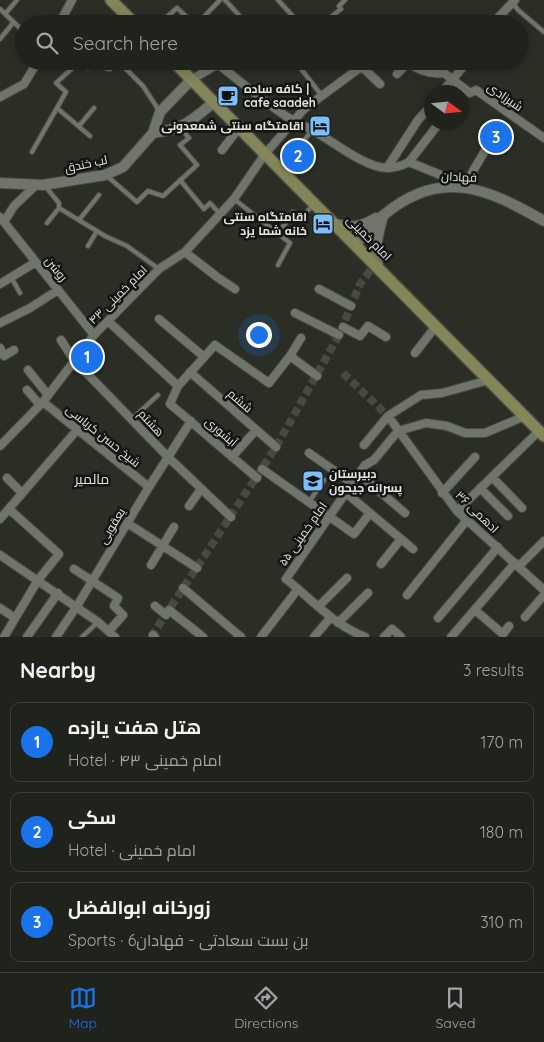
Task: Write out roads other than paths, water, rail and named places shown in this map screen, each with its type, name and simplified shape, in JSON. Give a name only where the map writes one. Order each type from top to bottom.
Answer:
[{"type":"main road","points":[[111,0],[126,15]]},
{"type":"main road","name":"امام خمینی","points":[[182,70],[542,433]]},
{"type":"street","points":[[64,15],[72,0]]},
{"type":"street","points":[[500,15],[513,1]]},
{"type":"street","points":[[0,97],[24,84],[33,70]]},
{"type":"street","points":[[191,80],[208,70]]},
{"type":"street","points":[[226,70],[294,122],[312,130],[343,150],[378,166],[387,168],[399,167],[409,162],[434,130]]},
{"type":"street","name":"امام خمینی ۴۳","points":[[0,446],[44,401],[94,335],[159,269],[185,252],[234,199],[265,154],[304,109],[358,70]]},
{"type":"street","points":[[365,70],[380,84]]},
{"type":"street","points":[[398,74],[401,70]]},
{"type":"street","name":"شیرزادی","points":[[417,70],[436,74],[444,73],[470,93],[476,90],[543,136]]},
{"type":"street","points":[[448,85],[460,70]]},
{"type":"street","name":"لب خندق","points":[[0,183],[39,185],[105,175],[123,167],[153,133],[160,112],[191,80]]},
{"type":"street","points":[[153,133],[186,125],[214,102]]},
{"type":"street","points":[[387,168],[424,117]]},
{"type":"street","points":[[222,150],[239,128]]},
{"type":"street","points":[[464,188],[486,149]]},
{"type":"street","points":[[409,162],[448,178],[445,186]]},
{"type":"street","points":[[2,219],[39,185]]},
{"type":"street","name":"فهادان","points":[[356,244],[384,214],[407,198],[424,190],[445,186],[490,193],[544,221]]},
{"type":"street","points":[[336,224],[353,228],[363,226],[384,214]]},
{"type":"street","points":[[378,266],[375,253],[384,214]]},
{"type":"street","name":"روشن","points":[[2,219],[94,335]]},
{"type":"street","points":[[185,252],[235,289]]},
{"type":"street","points":[[0,284],[36,262]]},
{"type":"street","points":[[319,289],[351,306]]},
{"type":"street","points":[[0,323],[30,308],[58,290]]},
{"type":"street","points":[[295,313],[339,335]]},
{"type":"street","points":[[159,319],[203,356]]},
{"type":"street","points":[[108,321],[178,386],[203,356],[215,345],[270,383],[301,338]]},
{"type":"street","points":[[342,327],[360,336],[368,326],[386,337]]},
{"type":"street","points":[[415,353],[436,326]]},
{"type":"street","name":"هشتم","points":[[61,340],[74,360],[168,457],[231,517]]},
{"type":"street","points":[[0,348],[4,356],[14,350]]},
{"type":"street","points":[[290,356],[317,376]]},
{"type":"street","points":[[28,370],[44,401]]},
{"type":"street","name":"ششم","points":[[190,372],[276,447]]},
{"type":"street","points":[[364,445],[388,416],[421,395],[442,393],[489,380]]},
{"type":"street","name":"آبشوری","points":[[178,386],[170,404],[257,478]]},
{"type":"street","points":[[27,390],[44,401]]},
{"type":"street","name":"شیخ حسن کرباسی","points":[[44,401],[77,430],[149,487]]},
{"type":"street","name":"ادهمی ۳۶","points":[[388,416],[457,511],[544,590]]},
{"type":"street","points":[[398,431],[426,423],[447,426],[465,433],[485,432],[525,416]]},
{"type":"street","name":"یعقوبی","points":[[58,634],[191,421]]},
{"type":"street","points":[[0,519],[77,430]]},
{"type":"street","points":[[232,457],[256,430]]},
{"type":"street","name":"امام خمینی ۵۵","points":[[298,589],[286,579],[365,465],[374,460],[398,431]]},
{"type":"street","points":[[457,511],[542,433]]},
{"type":"street","points":[[309,453],[352,483]]},
{"type":"street","points":[[442,492],[475,457]]},
{"type":"street","points":[[262,469],[354,534],[370,513]]},
{"type":"street","points":[[359,474],[405,513]]},
{"type":"street","points":[[492,477],[522,508]]},
{"type":"street","points":[[7,478],[22,493]]},
{"type":"street","points":[[480,488],[508,516]]},
{"type":"street","points":[[190,506],[201,489]]},
{"type":"street","points":[[346,493],[413,549]]},
{"type":"street","points":[[4,637],[38,580],[59,554],[9,509]]},
{"type":"street","points":[[407,594],[467,520]]},
{"type":"street","points":[[127,523],[197,568]]},
{"type":"street","points":[[151,565],[174,527]]},
{"type":"street","points":[[380,564],[402,540]]},
{"type":"street","points":[[455,636],[474,610],[517,565],[544,541]]},
{"type":"street","points":[[438,618],[498,547]]},
{"type":"street","points":[[0,554],[77,606],[115,637]]},
{"type":"street","points":[[74,568],[118,598],[114,606],[123,615],[109,631]]},
{"type":"street","points":[[319,606],[347,578]]},
{"type":"street","points":[[184,588],[241,637]]},
{"type":"street","points":[[261,637],[298,589],[349,631],[365,637]]},
{"type":"street","points":[[28,637],[58,593]]},
{"type":"street","points":[[338,623],[368,593]]},
{"type":"street","points":[[525,617],[544,595]]},
{"type":"street","points":[[154,606],[168,612],[203,637]]},
{"type":"street","points":[[0,608],[15,618]]},
{"type":"street","points":[[474,610],[503,634],[509,626]]},
{"type":"street","points":[[314,637],[331,617]]},
{"type":"street","points":[[384,637],[392,629],[401,637]]},
{"type":"street","points":[[58,634],[67,637]]},
{"type":"lane","points":[[5,14],[17,0]]},
{"type":"lane","points":[[206,15],[220,0]]},
{"type":"lane","points":[[225,0],[239,15]]},
{"type":"lane","points":[[278,0],[292,15]]},
{"type":"lane","points":[[333,15],[341,9],[339,6],[345,0]]},
{"type":"lane","points":[[513,1],[518,10],[524,15]]},
{"type":"lane","points":[[169,15],[176,8],[184,15]]},
{"type":"lane","points":[[0,9],[13,22],[0,39]]},
{"type":"lane","points":[[529,19],[544,32]]},
{"type":"lane","points":[[32,152],[66,92],[56,83],[69,70]]},
{"type":"lane","points":[[128,70],[143,86],[160,112]]},
{"type":"lane","points":[[302,70],[322,96]]},
{"type":"lane","points":[[57,108],[90,136]]},
{"type":"lane","points":[[79,126],[94,108]]},
{"type":"lane","points":[[105,175],[137,202],[148,191],[163,196],[197,165],[180,145],[188,138],[180,127]]},
{"type":"lane","points":[[282,170],[312,130]]},
{"type":"lane","points":[[180,180],[204,208],[210,204],[220,214]]},
{"type":"lane","points":[[39,185],[59,203],[59,208],[47,223]]},
{"type":"lane","points":[[79,220],[99,196]]},
{"type":"lane","points":[[234,199],[290,243],[278,265]]},
{"type":"lane","points":[[278,234],[293,212],[301,218],[314,203]]},
{"type":"lane","points":[[59,208],[97,232],[127,246],[159,269]]},
{"type":"lane","points":[[88,246],[97,232]]},
{"type":"lane","points":[[11,277],[20,293]]},
{"type":"lane","points":[[132,419],[158,395]]},
{"type":"lane","points":[[309,502],[324,480]]},
{"type":"lane","points":[[82,637],[98,622]]},
{"type":"tunnel","points":[[151,637],[276,447],[339,335],[360,284],[375,264]]},
{"type":"tunnel","points":[[343,373],[388,416]]},
{"type":"place","name":"کافه ساده | cafe saadeh","points":[[228,96]]},
{"type":"place","name":"اقامتگاه سنتی شمعدونی","points":[[320,126]]},
{"type":"place","name":"زورخانه ابوالفضل","points":[[496,137]]},
{"type":"place","name":"سکی","points":[[298,156]]},
{"type":"place","name":"اقامتگاه سنتی خانه شما یزد","points":[[323,224]]},
{"type":"place","name":"هتل هفت یازده","points":[[87,357]]},
{"type":"place","name":"دبیرستان پسرانه جیحون","points":[[313,481]]},
{"type":"district","name":"مالمیر","points":[[92,479]]}]
